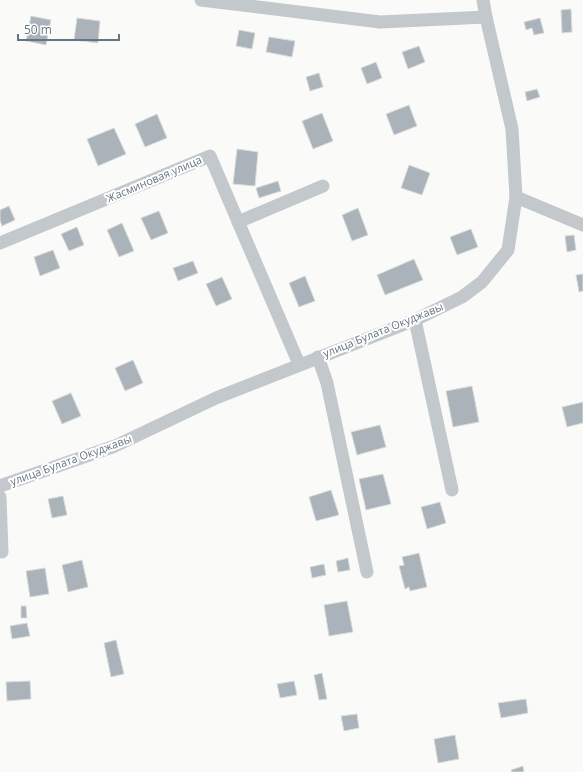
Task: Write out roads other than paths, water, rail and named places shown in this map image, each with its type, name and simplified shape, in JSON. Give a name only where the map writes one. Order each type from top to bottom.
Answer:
[{"type":"street","points":[[201,0],[380,22],[486,18]]},
{"type":"street","name":"улица Булата Окуджавы","points":[[0,486],[115,446],[216,398],[299,364],[414,320],[462,297],[482,282],[508,250],[516,197],[512,129],[483,0]]},
{"type":"street","name":"Жасминовая улица","points":[[0,244],[210,156],[299,364]]},
{"type":"street","points":[[238,222],[323,186]]},
{"type":"street","points":[[516,197],[583,225]]},
{"type":"street","points":[[414,320],[452,490]]},
{"type":"street","name":"улица Булата Окуджавы","points":[[318,357],[327,383],[367,572]]},
{"type":"street","points":[[0,497],[2,552]]}]
